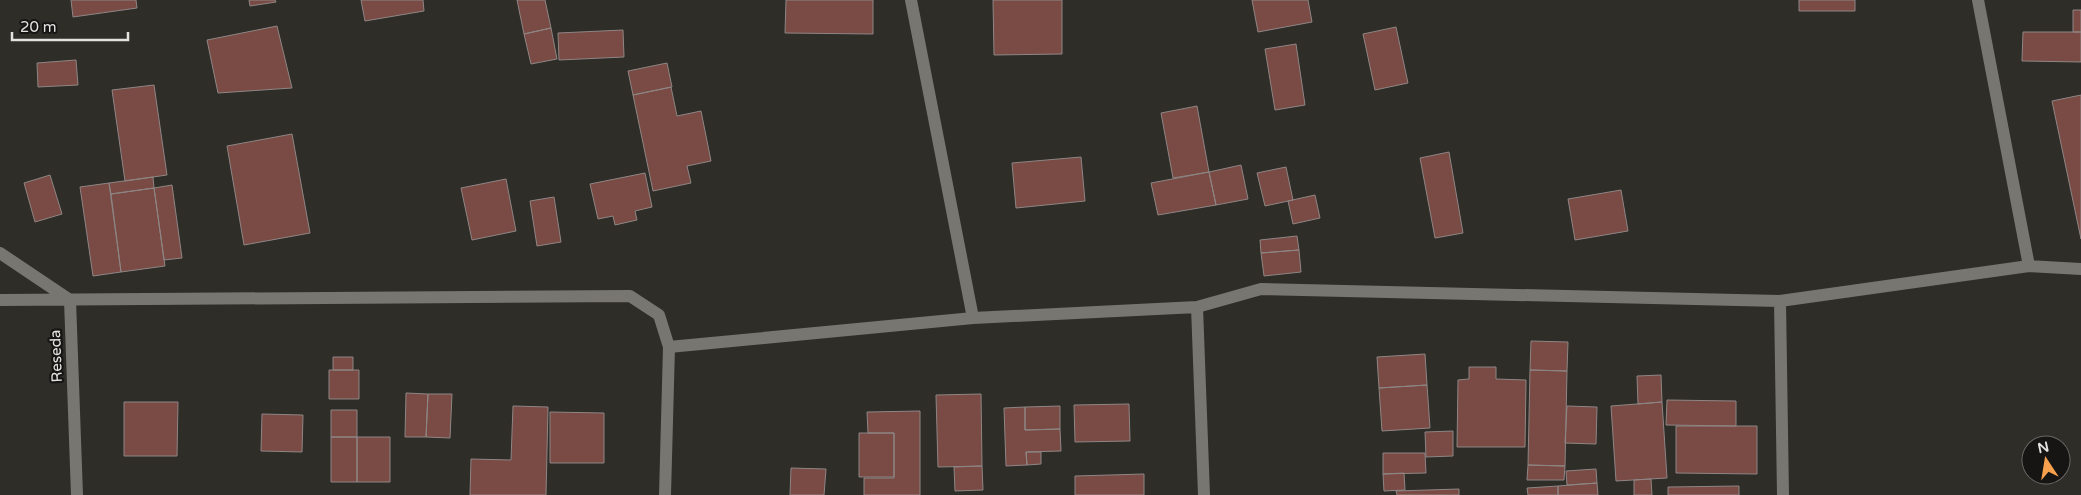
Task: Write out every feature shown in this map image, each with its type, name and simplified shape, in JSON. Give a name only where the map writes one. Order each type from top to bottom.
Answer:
[{"type":"street","points":[[911,0],[973,318]]},
{"type":"street","points":[[1978,0],[2029,266]]},
{"type":"street","points":[[0,253],[70,300]]},
{"type":"street","points":[[668,347],[973,318],[1197,307],[1261,289],[1780,301],[2029,266],[2081,269]]},
{"type":"street","points":[[0,300],[630,296],[659,315],[668,347],[665,495]]},
{"type":"street","name":"Reseda","points":[[70,300],[77,495]]},
{"type":"street","points":[[1780,301],[1783,495]]},
{"type":"street","points":[[1197,307],[1204,495]]},
{"type":"building","points":[[71,0],[136,0],[137,8],[73,17]]},
{"type":"building","points":[[249,0],[275,0],[276,2],[250,6]]},
{"type":"building","points":[[361,0],[423,0],[424,11],[365,21]]},
{"type":"building","points":[[517,0],[545,0],[551,28],[524,34]]},
{"type":"building","points":[[786,0],[873,0],[873,34],[785,33]]},
{"type":"building","points":[[993,0],[1062,0],[1062,54],[994,55]]},
{"type":"building","points":[[1252,0],[1308,0],[1312,22],[1258,32]]},
{"type":"building","points":[[1799,0],[1855,0],[1855,11],[1799,11]]},
{"type":"building","points":[[2073,10],[2081,10],[2081,32],[2073,32]]},
{"type":"building","points":[[277,26],[292,88],[218,93],[207,40]]},
{"type":"building","points":[[1396,27],[1408,83],[1375,90],[1363,34]]},
{"type":"building","points":[[551,28],[557,59],[531,64],[524,34]]},
{"type":"building","points":[[623,30],[624,57],[559,60],[558,33]]},
{"type":"building","points":[[2023,32],[2081,32],[2081,62],[2022,61]]},
{"type":"building","points":[[1296,44],[1305,105],[1275,110],[1265,49]]},
{"type":"building","points":[[76,60],[78,85],[38,87],[37,63]]},
{"type":"building","points":[[667,63],[672,87],[633,95],[628,71]]},
{"type":"building","points":[[154,85],[167,175],[125,181],[112,90]]},
{"type":"building","points":[[671,87],[677,116],[701,111],[711,161],[687,166],[691,183],[653,191],[633,95]]},
{"type":"building","points":[[2081,95],[2081,239],[2052,101]]},
{"type":"building","points":[[1197,106],[1209,172],[1173,178],[1161,113]]},
{"type":"building","points":[[292,134],[310,233],[244,245],[227,146]]},
{"type":"building","points":[[1449,152],[1463,233],[1435,238],[1420,158]]},
{"type":"building","points":[[1081,157],[1085,201],[1016,208],[1012,163]]},
{"type":"building","points":[[1241,165],[1248,199],[1216,205],[1209,172]]},
{"type":"building","points":[[1286,167],[1293,200],[1265,206],[1257,173]]},
{"type":"building","points":[[1209,172],[1216,205],[1158,215],[1151,183]]},
{"type":"building","points":[[645,173],[652,207],[635,211],[637,220],[615,225],[613,216],[598,219],[590,184]]},
{"type":"building","points":[[50,175],[62,214],[35,222],[24,183]]},
{"type":"building","points":[[153,177],[154,188],[111,194],[109,183]]},
{"type":"building","points":[[506,179],[516,231],[472,240],[461,188]]},
{"type":"building","points":[[109,183],[121,272],[93,276],[80,187]]},
{"type":"building","points":[[172,185],[182,258],[164,260],[154,188]]},
{"type":"building","points":[[154,188],[165,266],[121,272],[111,194]]},
{"type":"building","points":[[1621,190],[1628,231],[1575,240],[1568,199]]},
{"type":"building","points":[[1315,195],[1320,218],[1293,224],[1288,201]]},
{"type":"building","points":[[554,197],[561,242],[537,246],[530,201]]},
{"type":"building","points":[[1297,236],[1299,250],[1261,253],[1260,240]]},
{"type":"building","points":[[1299,250],[1301,272],[1264,276],[1261,253]]},
{"type":"building","points":[[1531,341],[1568,342],[1567,371],[1530,370]]},
{"type":"building","points":[[1425,354],[1427,385],[1379,388],[1377,357]]},
{"type":"building","points":[[333,357],[353,357],[353,370],[333,370]]},
{"type":"building","points":[[1469,367],[1496,367],[1496,379],[1526,380],[1525,447],[1457,447],[1458,380],[1469,379]]},
{"type":"building","points":[[329,370],[359,370],[359,399],[329,399]]},
{"type":"building","points":[[1530,370],[1567,371],[1565,466],[1528,465]]},
{"type":"building","points":[[1661,375],[1662,402],[1638,404],[1637,376]]},
{"type":"building","points":[[1427,385],[1430,428],[1382,431],[1379,388]]},
{"type":"building","points":[[406,393],[428,394],[426,437],[405,437]]},
{"type":"building","points":[[428,394],[452,394],[450,438],[426,437]]},
{"type":"building","points":[[981,394],[982,466],[938,467],[936,395]]},
{"type":"building","points":[[1667,400],[1736,401],[1736,426],[1666,425]]},
{"type":"building","points":[[124,402],[178,402],[177,456],[124,456]]},
{"type":"building","points":[[1662,402],[1667,478],[1616,481],[1611,406]]},
{"type":"building","points":[[1129,404],[1130,441],[1075,442],[1074,405]]},
{"type":"building","points":[[513,406],[548,407],[546,495],[470,495],[471,459],[511,460]]},
{"type":"building","points":[[1060,406],[1060,429],[1025,430],[1025,407]]},
{"type":"building","points":[[1567,406],[1597,407],[1596,444],[1565,443]]},
{"type":"building","points":[[1025,407],[1025,430],[1060,429],[1061,451],[1026,452],[1027,465],[1006,466],[1004,408]]},
{"type":"building","points":[[331,410],[357,410],[357,437],[331,437]]},
{"type":"building","points":[[920,411],[920,495],[864,495],[864,478],[894,478],[894,433],[868,433],[867,412]]},
{"type":"building","points":[[550,412],[604,413],[604,463],[550,463]]},
{"type":"building","points":[[262,414],[303,415],[302,452],[261,451]]},
{"type":"building","points":[[1676,426],[1757,426],[1757,474],[1676,473]]},
{"type":"building","points":[[1453,431],[1453,456],[1426,457],[1425,432]]},
{"type":"building","points":[[859,433],[894,433],[894,477],[859,477]]},
{"type":"building","points":[[331,437],[357,437],[357,482],[331,482]]},
{"type":"building","points":[[357,437],[390,437],[390,482],[357,482]]},
{"type":"building","points":[[1026,452],[1041,452],[1041,464],[1027,465]]},
{"type":"building","points":[[1383,453],[1425,453],[1426,473],[1383,474]]},
{"type":"building","points":[[1528,465],[1565,466],[1564,480],[1527,480]]},
{"type":"building","points":[[982,466],[983,490],[955,491],[954,467]]},
{"type":"building","points":[[791,468],[826,469],[824,495],[790,495]]},
{"type":"building","points":[[1596,469],[1597,483],[1567,485],[1566,471]]},
{"type":"building","points":[[1404,473],[1405,490],[1384,491],[1383,474]]},
{"type":"building","points":[[1144,474],[1144,495],[1075,495],[1075,476]]},
{"type":"building","points":[[1651,479],[1652,495],[1634,495],[1634,480]]},
{"type":"building","points":[[1597,483],[1598,495],[1558,495],[1558,486]]},
{"type":"building","points":[[1558,486],[1558,495],[1528,495],[1527,488]]},
{"type":"building","points":[[1739,486],[1739,495],[1668,495],[1668,487]]},
{"type":"building","points":[[1459,489],[1459,495],[1397,495],[1396,491]]}]
